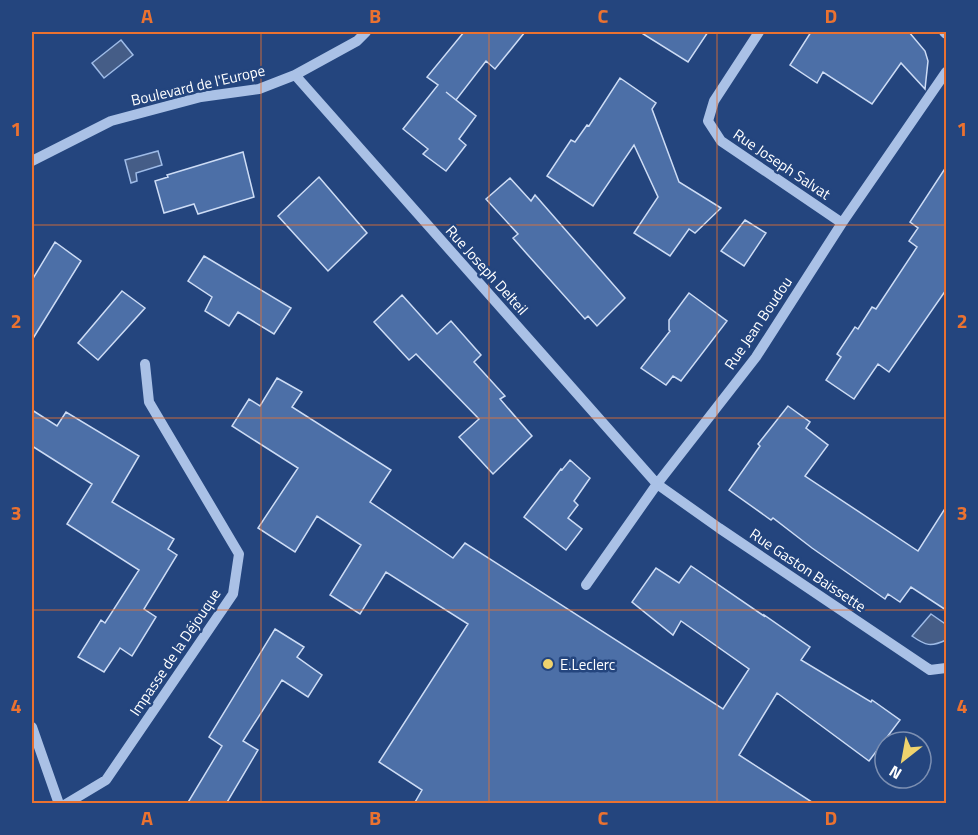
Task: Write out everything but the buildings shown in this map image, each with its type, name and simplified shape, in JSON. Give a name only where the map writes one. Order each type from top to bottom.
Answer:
[{"type":"street","name":"Boulevard de l'Europe","points":[[32,161],[111,121],[201,97],[259,88],[295,75],[357,41],[366,32]]},
{"type":"street","name":"Rue Joseph Salvat","points":[[759,32],[714,101],[708,122],[721,141],[842,223]]},
{"type":"street","name":"Rue Jean Boudou","points":[[586,585],[657,484],[756,357],[842,223],[946,72]]},
{"type":"street","name":"Rue Joseph Delteil","points":[[295,75],[657,484]]},
{"type":"street","name":"Impasse de la Déjouque","points":[[66,804],[106,780],[232,594],[239,554],[149,402],[145,364]]},
{"type":"street","name":"Rue Gaston Baissette","points":[[657,484],[930,670],[946,668]]},
{"type":"street","points":[[32,727],[59,804]]},
{"type":"water","points":[[121,40],[133,55],[104,78],[92,63]]},
{"type":"water","points":[[158,151],[162,165],[136,173],[137,181],[131,183],[125,160]]},
{"type":"water","points":[[931,614],[944,623],[946,620],[946,640],[936,644],[925,644],[912,636]]},
{"type":"place","name":"E.Leclerc","points":[[548,664]]}]
